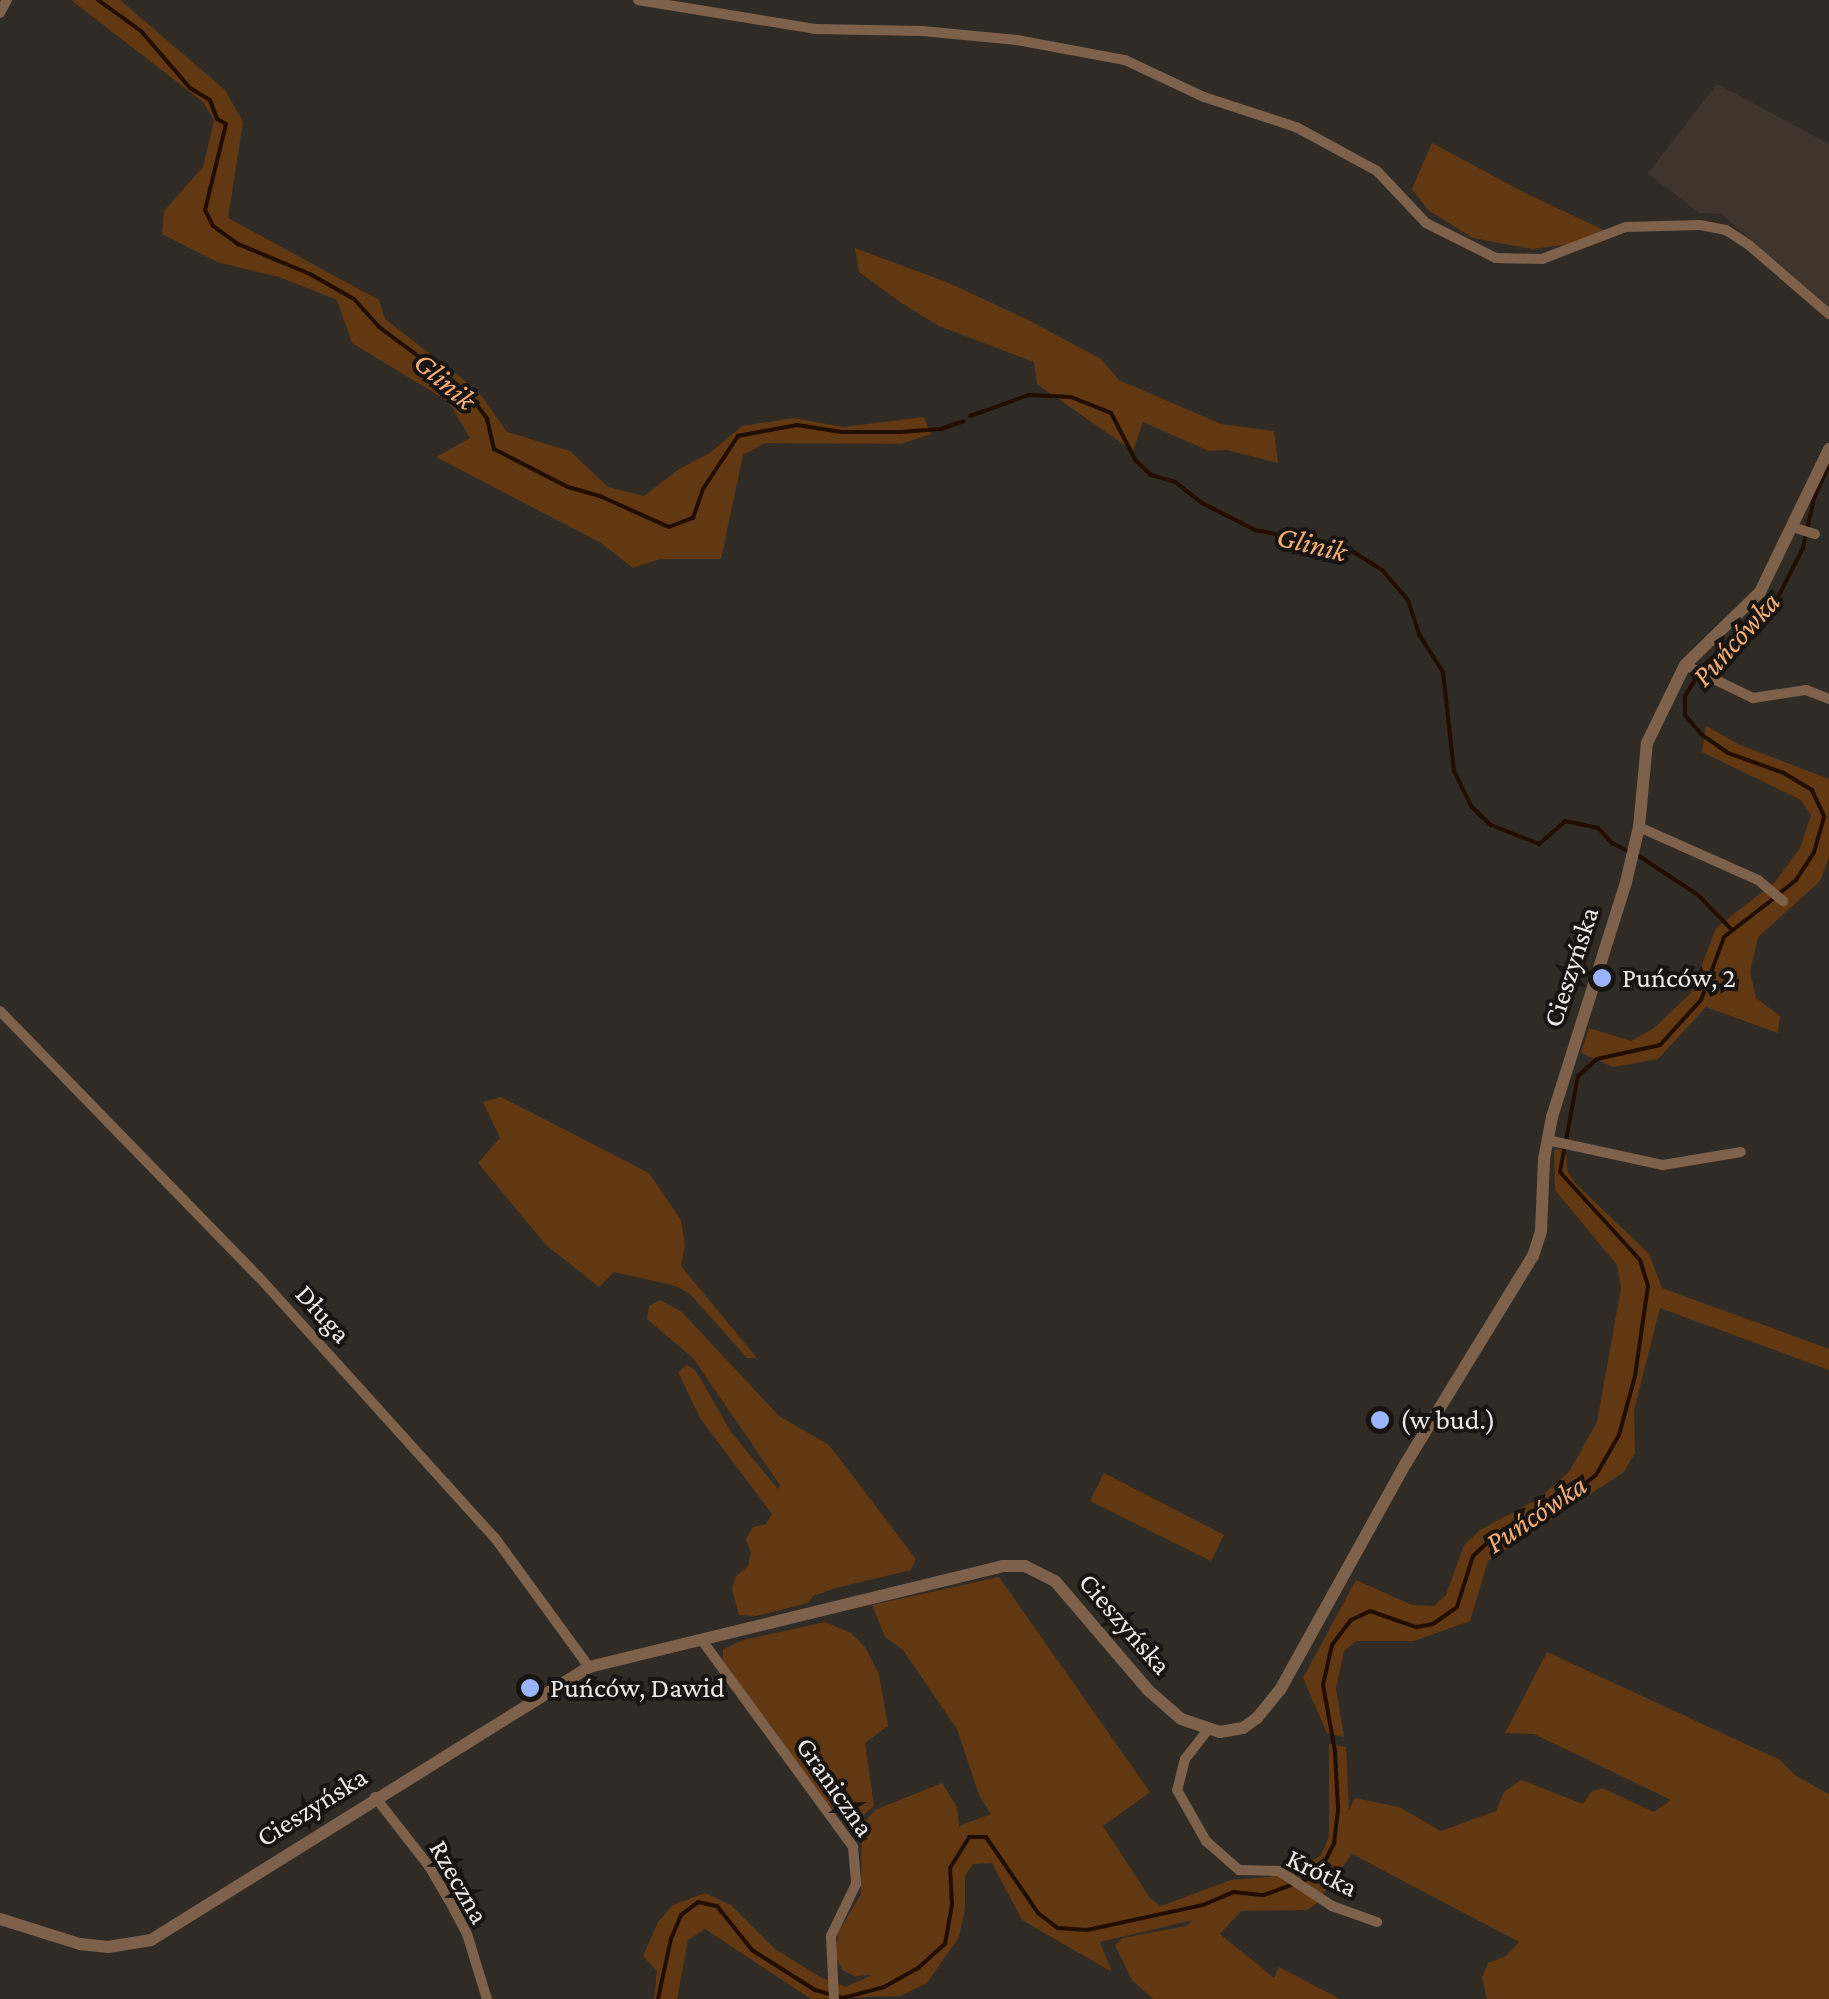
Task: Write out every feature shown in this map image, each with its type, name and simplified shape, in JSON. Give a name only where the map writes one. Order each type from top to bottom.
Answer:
[{"type":"street","points":[[0,13],[8,0]]},
{"type":"street","points":[[638,0],[815,28],[922,31],[1017,40],[1125,60],[1204,97],[1296,127],[1377,171],[1426,222],[1496,258],[1542,259],[1626,227],[1700,224],[1726,230],[1749,245],[1829,314]]},
{"type":"street","name":"Cieszyńska","points":[[0,1918],[80,1944],[108,1947],[151,1940],[589,1667],[972,1571],[1025,1566],[1062,1588],[1170,1712],[1207,1731],[1243,1728],[1264,1711],[1280,1690],[1415,1448],[1516,1288],[1540,1231],[1551,1141],[1638,828],[1647,743],[1688,666],[1760,592],[1797,528],[1815,471],[1829,449]]},
{"type":"street","points":[[1797,528],[1816,534]]},
{"type":"street","points":[[1688,666],[1753,698],[1806,690],[1829,699]]},
{"type":"street","points":[[1638,828],[1682,843],[1775,890],[1783,901]]},
{"type":"street","name":"Długa","points":[[0,1010],[258,1276],[495,1538],[589,1667]]},
{"type":"street","points":[[1551,1141],[1623,1160],[1663,1165],[1740,1152]]},
{"type":"street","name":"Graniczna","points":[[702,1639],[853,1847],[857,1877],[831,1936],[834,1999]]},
{"type":"street","name":"Krótka","points":[[1207,1731],[1180,1770],[1180,1803],[1224,1860],[1239,1870],[1280,1871],[1296,1878],[1332,1906],[1377,1922]]},
{"type":"street","name":"Rzeczna","points":[[375,1797],[429,1866],[449,1900],[466,1934],[487,1999]]},
{"type":"shaded area","points":[[71,0],[120,0],[225,90],[243,122],[228,218],[379,300],[385,319],[478,391],[507,432],[570,451],[608,487],[644,496],[679,469],[710,453],[742,426],[794,418],[843,427],[924,417],[931,434],[901,444],[765,443],[743,455],[721,559],[660,559],[633,568],[601,543],[436,457],[470,438],[449,402],[352,343],[337,300],[279,277],[217,262],[162,234],[164,211],[203,167],[214,120],[203,102]]},
{"type":"shaded area","points":[[1717,84],[1829,144],[1829,309],[1722,214],[1699,213],[1648,173]]},
{"type":"shaded area","points":[[1432,143],[1604,230],[1571,244],[1532,249],[1473,238],[1428,210],[1412,189]]},
{"type":"shaded area","points":[[855,248],[949,283],[1028,320],[1101,359],[1119,380],[1221,424],[1274,431],[1278,463],[1227,450],[1209,451],[1143,422],[1133,451],[1037,384],[1034,362],[939,326],[859,272]]},
{"type":"shaded area","points":[[1706,726],[1740,745],[1829,779],[1829,857],[1820,881],[1758,937],[1750,972],[1756,998],[1780,1016],[1778,1033],[1706,1007],[1658,1059],[1613,1067],[1581,1053],[1589,1028],[1631,1041],[1654,1028],[1691,993],[1716,928],[1775,882],[1800,848],[1811,815],[1801,800],[1702,752]]},
{"type":"shaded area","points":[[501,1097],[649,1173],[681,1220],[685,1245],[681,1266],[757,1358],[747,1358],[690,1294],[676,1286],[614,1272],[599,1287],[546,1245],[478,1163],[500,1138],[483,1102]]},
{"type":"shaded area","points":[[1554,1150],[1566,1150],[1567,1170],[1575,1183],[1649,1254],[1662,1288],[1829,1349],[1829,1370],[1660,1308],[1634,1410],[1635,1453],[1624,1472],[1488,1561],[1470,1621],[1414,1641],[1356,1641],[1344,1651],[1336,1688],[1344,1737],[1327,1733],[1303,1678],[1356,1580],[1412,1605],[1434,1606],[1446,1595],[1464,1545],[1480,1530],[1538,1499],[1569,1472],[1597,1422],[1621,1288],[1617,1265],[1555,1190]]},
{"type":"shaded area","points":[[660,1300],[682,1312],[779,1416],[829,1445],[916,1559],[911,1570],[836,1588],[813,1596],[808,1603],[756,1616],[739,1615],[732,1589],[736,1576],[748,1566],[751,1553],[746,1539],[753,1527],[766,1524],[772,1514],[700,1418],[678,1372],[687,1365],[696,1371],[731,1432],[778,1489],[780,1485],[693,1358],[647,1319],[649,1306]]},
{"type":"shaded area","points":[[1104,1473],[1224,1535],[1211,1561],[1090,1501]]},
{"type":"shaded area","points":[[999,1577],[1150,1792],[1103,1826],[1150,1898],[1161,1906],[1231,1880],[1269,1877],[1305,1866],[1321,1855],[1329,1836],[1329,1744],[1346,1747],[1349,1810],[1355,1798],[1399,1807],[1441,1831],[1496,1811],[1504,1792],[1521,1780],[1583,1804],[1591,1792],[1602,1788],[1654,1812],[1671,1800],[1534,1734],[1505,1733],[1547,1652],[1780,1760],[1796,1776],[1829,1794],[1829,1999],[1487,1999],[1482,1977],[1488,1963],[1506,1956],[1519,1942],[1352,1854],[1315,1905],[1307,1910],[1241,1911],[1220,1934],[1274,1978],[1279,1967],[1340,1999],[1153,1999],[1132,1980],[1115,1945],[1123,1938],[1186,1926],[1193,1920],[1100,1942],[1112,1972],[1022,1920],[992,1863],[973,1864],[965,1876],[965,1908],[959,1937],[927,1983],[900,1996],[811,1999],[705,1929],[688,1940],[677,1999],[654,1999],[657,1971],[643,1956],[658,1922],[673,1905],[705,1893],[731,1905],[775,1949],[822,1978],[846,1987],[872,1975],[855,1976],[842,1970],[836,1957],[838,1933],[861,1894],[862,1825],[875,1810],[942,1783],[957,1807],[959,1826],[991,1814],[979,1795],[957,1729],[903,1650],[885,1637],[872,1605]]},
{"type":"shaded area","points":[[825,1622],[851,1633],[865,1647],[879,1674],[888,1726],[865,1743],[874,1806],[852,1825],[827,1804],[723,1660],[723,1649],[744,1640]]},
{"type":"waterway","name":"Glinik","points":[[98,0],[141,31],[190,88],[210,100],[217,119],[226,124],[205,210],[213,226],[238,244],[310,274],[354,299],[379,327],[467,392],[487,419],[494,449],[568,487],[602,497],[669,527],[693,518],[703,489],[738,436],[797,425],[841,432],[900,432],[941,429],[964,421]]},
{"type":"waterway","name":"Glinik","points":[[970,416],[1029,395],[1071,397],[1111,413],[1136,461],[1151,475],[1175,482],[1202,503],[1255,530],[1347,548],[1382,570],[1408,600],[1420,636],[1443,672],[1454,771],[1471,806],[1491,825],[1539,844],[1565,821],[1598,828],[1612,843],[1628,851]]},
{"type":"waterway","name":"Puńcówka","points":[[1780,893],[1796,880],[1814,852],[1824,816],[1812,790],[1784,773],[1728,753],[1701,734],[1685,715],[1685,696],[1704,665],[1773,607],[1803,548],[1814,498],[1829,466]]},
{"type":"waterway","name":"Glinik","points":[[1639,856],[1698,895],[1732,930]]},
{"type":"waterway","name":"Puńcówka","points":[[658,1999],[671,1939],[681,1915],[698,1902],[717,1906],[752,1950],[815,1990],[843,1998],[884,1987],[917,1969],[945,1944],[952,1905],[950,1868],[969,1837],[986,1837],[1038,1913],[1058,1928],[1087,1930],[1203,1905],[1233,1892],[1264,1895],[1318,1875],[1334,1843],[1338,1809],[1335,1751],[1323,1685],[1332,1645],[1351,1620],[1370,1611],[1416,1627],[1433,1624],[1457,1607],[1473,1556],[1489,1541],[1554,1508],[1596,1475],[1619,1435],[1635,1376],[1648,1286],[1640,1260],[1560,1172],[1578,1076],[1597,1059],[1660,1045],[1701,1000],[1724,937],[1773,899]]},
{"type":"place","name":"Puńców, 2","points":[[1602,978]]},
{"type":"place","name":"(w bud.)","points":[[1380,1420]]},
{"type":"place","name":"Puńców, Dawid","points":[[530,1688]]}]
